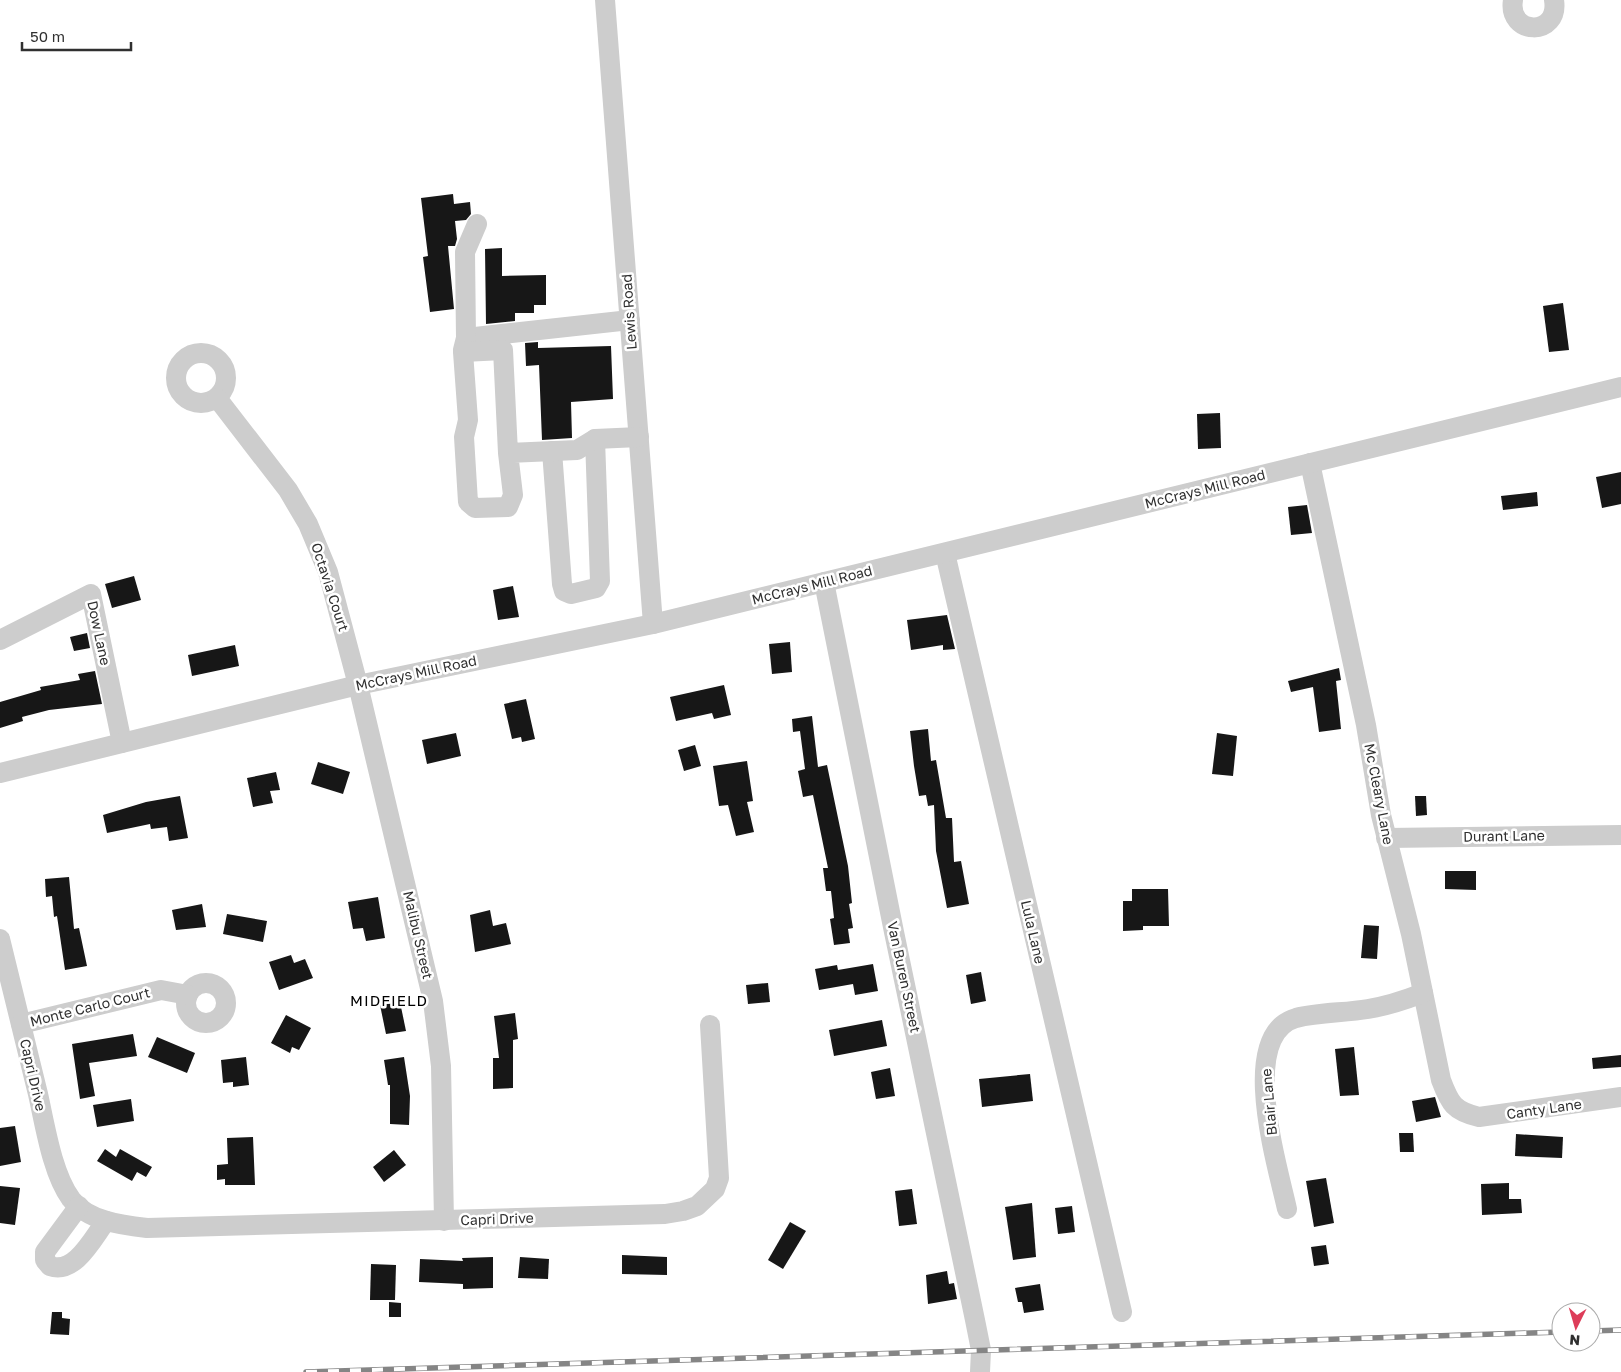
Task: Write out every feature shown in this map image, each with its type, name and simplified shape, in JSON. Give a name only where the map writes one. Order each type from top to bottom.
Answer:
[{"type":"street","name":"Lewis Road","points":[[606,0],[653,624]]},
{"type":"street","points":[[1513,0],[1512,6],[1516,19],[1527,27],[1533,28],[1546,24],[1551,19],[1554,13],[1554,0]]},
{"type":"street","points":[[464,345],[503,350],[508,453],[513,495],[508,507],[475,508],[468,502],[464,436],[468,420],[464,345],[465,252],[476,224]]},
{"type":"street","points":[[464,345],[630,320]]},
{"type":"street","name":"McCrays Mill Road","points":[[0,773],[358,685],[653,624],[1621,387]]},
{"type":"street","name":"Octavia Court","points":[[217,398],[288,490],[308,524],[328,572],[358,685]]},
{"type":"street","points":[[508,453],[577,450],[594,439],[639,437]]},
{"type":"street","points":[[552,452],[562,584],[564,591],[571,594],[596,588],[600,581],[594,439]]},
{"type":"street","name":"Mc Cleary Lane","points":[[1310,463],[1366,725],[1386,838],[1423,993],[1441,1080],[1449,1101],[1466,1114]]},
{"type":"street","name":"Lula Lane","points":[[945,553],[1122,1312]]},
{"type":"street","name":"Van Buren Street","points":[[824,582],[894,932],[981,1350],[980,1372]]},
{"type":"street","name":"Dow Lane","points":[[0,640],[92,594],[122,742]]},
{"type":"street","name":"Malibu Street","points":[[358,685],[433,1001],[441,1066],[444,1221]]},
{"type":"street","name":"Durant Lane","points":[[1386,838],[1621,835]]},
{"type":"street","name":"Capri Drive","points":[[0,939],[50,1147],[65,1187],[71,1199],[79,1206],[106,1221],[138,1227],[171,1229],[444,1221],[665,1214],[683,1211],[707,1198],[715,1189],[719,1178],[720,1162],[710,1025]]},
{"type":"street","name":"Monte Carlo Court","points":[[21,1024],[161,990],[188,995]]},
{"type":"street","name":"Blair Lane","points":[[1288,1209],[1268,1115],[1265,1059],[1273,1034],[1282,1025],[1298,1017],[1368,1009],[1402,1001],[1423,993]]},
{"type":"street","name":"Canty Lane","points":[[1466,1114],[1479,1117],[1495,1116],[1621,1098]]},
{"type":"street","points":[[79,1206],[45,1252],[45,1260],[50,1266],[63,1268],[72,1264],[106,1221]]},
{"type":"building","points":[[453,194],[454,204],[470,202],[471,214],[466,220],[455,221],[457,239],[455,246],[448,246],[454,309],[430,312],[423,257],[428,256],[421,198]]},
{"type":"building","points":[[502,248],[502,276],[546,275],[546,305],[534,305],[534,313],[515,313],[515,321],[486,324],[485,249]]},
{"type":"building","points":[[1563,303],[1569,350],[1549,352],[1543,306]]},
{"type":"building","points":[[538,342],[538,348],[611,346],[613,399],[571,402],[572,438],[542,440],[539,365],[526,366],[525,343]]},
{"type":"building","points":[[1220,413],[1221,448],[1198,449],[1197,414]]},
{"type":"building","points":[[1621,472],[1621,504],[1602,508],[1596,477]]},
{"type":"building","points":[[1537,492],[1538,506],[1503,510],[1501,496]]},
{"type":"building","points":[[1307,505],[1312,533],[1291,535],[1288,507]]},
{"type":"building","points":[[134,576],[141,600],[112,608],[105,584]]},
{"type":"building","points":[[513,586],[519,617],[498,620],[493,590]]},
{"type":"building","points":[[947,615],[955,649],[943,650],[943,645],[911,650],[907,620]]},
{"type":"building","points":[[87,633],[90,648],[74,651],[70,637]]},
{"type":"building","points":[[790,642],[792,672],[772,674],[769,644]]},
{"type":"building","points":[[235,645],[239,666],[192,676],[188,655]]},
{"type":"building","points":[[1339,668],[1341,680],[1336,681],[1341,729],[1319,732],[1313,687],[1291,692],[1288,681]]},
{"type":"building","points":[[95,671],[102,704],[49,710],[22,717],[23,721],[0,728],[0,702],[41,690],[40,687],[80,680],[78,674]]},
{"type":"building","points":[[724,685],[731,715],[714,719],[712,713],[676,721],[670,697]]},
{"type":"building","points":[[526,699],[535,739],[522,742],[521,737],[512,739],[504,704]]},
{"type":"building","points":[[812,716],[818,767],[827,765],[848,866],[852,903],[849,904],[853,928],[848,929],[850,943],[834,945],[830,919],[834,918],[831,891],[826,891],[823,868],[828,868],[813,795],[803,797],[798,771],[805,769],[800,731],[793,732],[792,719]]},
{"type":"building","points":[[928,729],[931,761],[936,760],[946,818],[952,818],[954,862],[961,861],[969,904],[947,908],[936,851],[934,805],[928,806],[926,795],[919,796],[910,731]]},
{"type":"building","points":[[456,733],[461,756],[427,764],[422,740]]},
{"type":"building","points":[[1217,733],[1237,736],[1233,776],[1212,774]]},
{"type":"building","points":[[695,745],[701,766],[684,771],[678,750]]},
{"type":"building","points":[[747,761],[753,801],[747,802],[754,832],[736,836],[728,805],[719,806],[713,766]]},
{"type":"building","points":[[318,762],[350,772],[343,794],[311,784]]},
{"type":"building","points":[[276,772],[280,790],[270,791],[273,803],[253,807],[247,778]]},
{"type":"building","points":[[180,796],[188,838],[169,841],[167,827],[151,829],[150,824],[107,833],[103,815],[146,802]]},
{"type":"building","points":[[1415,796],[1426,796],[1427,815],[1416,816]]},
{"type":"building","points":[[1445,871],[1476,871],[1476,890],[1445,889]]},
{"type":"building","points":[[69,877],[74,929],[79,928],[87,966],[65,970],[57,916],[54,917],[52,896],[46,897],[45,879]]},
{"type":"building","points":[[1132,889],[1168,889],[1169,926],[1143,926],[1143,930],[1123,931],[1123,901],[1132,901]]},
{"type":"building","points":[[378,897],[385,938],[366,941],[363,928],[353,929],[348,902]]},
{"type":"building","points":[[202,904],[206,927],[176,930],[172,910]]},
{"type":"building","points":[[490,910],[493,926],[506,923],[511,944],[475,952],[470,915]]},
{"type":"building","points":[[227,914],[267,921],[263,942],[223,934]]},
{"type":"building","points":[[1364,925],[1379,926],[1377,959],[1361,958]]},
{"type":"building","points":[[291,955],[294,963],[305,959],[313,978],[279,990],[269,962]]},
{"type":"building","points":[[873,964],[878,991],[855,995],[853,984],[819,990],[815,969],[837,965],[838,970]]},
{"type":"building","points":[[981,972],[986,1001],[971,1004],[966,975]]},
{"type":"building","points":[[768,983],[770,1002],[748,1004],[746,985]]},
{"type":"building","points":[[400,1002],[406,1031],[386,1034],[380,1005]]},
{"type":"building","points":[[515,1013],[518,1039],[513,1040],[513,1088],[493,1089],[493,1058],[499,1058],[494,1016]]},
{"type":"building","points":[[286,1015],[311,1028],[299,1050],[292,1047],[290,1053],[271,1043]]},
{"type":"building","points":[[882,1020],[887,1046],[834,1056],[829,1030]]},
{"type":"building","points":[[133,1034],[137,1056],[89,1063],[95,1096],[80,1099],[72,1044]]},
{"type":"building","points":[[157,1037],[195,1053],[187,1073],[148,1057]]},
{"type":"building","points":[[1354,1047],[1359,1095],[1340,1096],[1335,1049]]},
{"type":"building","points":[[1621,1055],[1621,1067],[1593,1069],[1592,1058]]},
{"type":"building","points":[[246,1057],[249,1085],[233,1087],[233,1082],[223,1083],[221,1060]]},
{"type":"building","points":[[404,1057],[410,1096],[409,1125],[390,1124],[390,1085],[388,1085],[384,1060]]},
{"type":"building","points":[[890,1068],[895,1096],[876,1099],[871,1072]]},
{"type":"building","points":[[1030,1074],[1033,1101],[982,1107],[979,1079]]},
{"type":"building","points":[[1435,1097],[1441,1117],[1416,1122],[1412,1101]]},
{"type":"building","points":[[131,1099],[134,1121],[97,1127],[93,1105]]},
{"type":"building","points":[[15,1126],[21,1162],[0,1166],[0,1128]]},
{"type":"building","points":[[1399,1133],[1413,1133],[1414,1152],[1400,1152]]},
{"type":"building","points":[[1516,1134],[1563,1137],[1562,1158],[1515,1156]]},
{"type":"building","points":[[253,1137],[255,1185],[225,1185],[225,1179],[217,1180],[217,1165],[228,1164],[227,1138]]},
{"type":"building","points":[[105,1149],[116,1157],[120,1149],[152,1167],[146,1177],[137,1172],[132,1181],[97,1161]]},
{"type":"building","points":[[394,1150],[406,1165],[384,1182],[373,1167]]},
{"type":"building","points":[[1326,1178],[1334,1223],[1314,1227],[1306,1181]]},
{"type":"building","points":[[1509,1183],[1509,1199],[1521,1199],[1522,1213],[1482,1215],[1481,1184]]},
{"type":"building","points":[[0,1186],[20,1188],[15,1225],[0,1223]]},
{"type":"building","points":[[912,1189],[917,1224],[899,1226],[895,1191]]},
{"type":"building","points":[[1032,1203],[1036,1257],[1013,1260],[1005,1207]]},
{"type":"building","points":[[1072,1206],[1075,1232],[1058,1234],[1055,1208]]},
{"type":"building","points":[[790,1222],[806,1231],[783,1269],[768,1260]]},
{"type":"building","points":[[1326,1245],[1329,1264],[1314,1266],[1311,1247]]},
{"type":"building","points":[[622,1255],[667,1257],[667,1275],[622,1274]]},
{"type":"building","points":[[493,1257],[493,1288],[463,1289],[463,1284],[419,1282],[420,1259],[463,1261],[462,1258]]},
{"type":"building","points":[[520,1257],[549,1259],[548,1279],[518,1278]]},
{"type":"building","points":[[371,1264],[396,1265],[395,1300],[370,1300]]},
{"type":"building","points":[[947,1271],[949,1284],[954,1283],[957,1299],[928,1304],[926,1275]]},
{"type":"building","points":[[1040,1284],[1044,1310],[1024,1313],[1022,1302],[1018,1302],[1015,1288]]},
{"type":"building","points":[[389,1302],[401,1303],[401,1317],[389,1317]]},
{"type":"building","points":[[52,1312],[62,1312],[62,1318],[70,1319],[69,1335],[50,1334]]},
{"type":"railway","points":[[1601,1331],[1621,1330]]},
{"type":"railway","points":[[306,1372],[1551,1332]]},
{"type":"district","name":"MIDFIELD","points":[[389,1001]]}]
